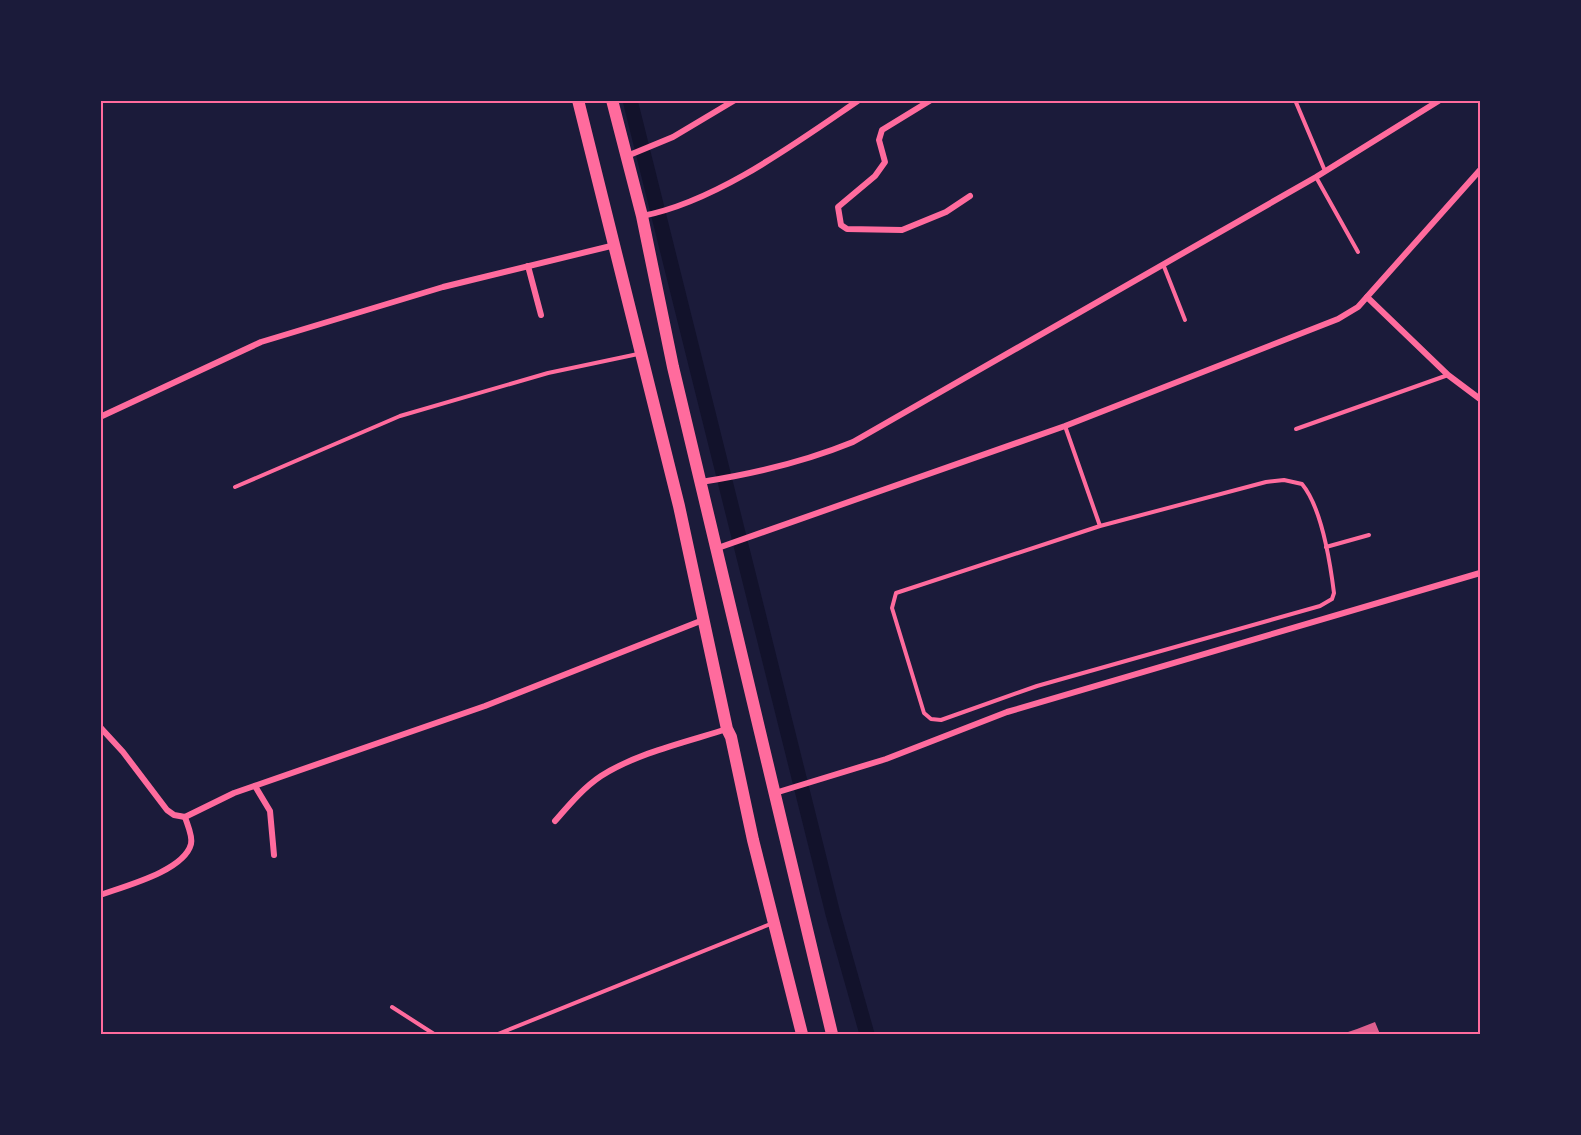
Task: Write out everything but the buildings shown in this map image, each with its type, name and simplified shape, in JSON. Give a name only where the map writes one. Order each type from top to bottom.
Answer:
[{"type":"main road","points":[[578,100],[642,353],[704,619],[727,729],[731,737],[802,1035]]},
{"type":"main road","points":[[612,100],[642,216],[673,367],[715,549],[832,1035]]},
{"type":"street","points":[[627,156],[673,137],[735,100]]},
{"type":"street","points":[[642,216],[689,203],[793,145],[859,100]]},
{"type":"street","points":[[931,100],[882,130],[879,140],[885,162],[875,176],[838,207],[841,225],[847,229],[902,230],[946,212],[969,196]]},
{"type":"street","points":[[701,482],[741,475],[824,453],[853,442],[1326,172],[1440,100]]},
{"type":"street","points":[[715,549],[1065,426],[1338,319],[1352,312],[1367,297],[1480,170]]},
{"type":"street","points":[[100,417],[261,342],[443,287],[615,245]]},
{"type":"street","points":[[528,266],[541,315]]},
{"type":"street","points":[[1367,297],[1448,375],[1480,399]]},
{"type":"street","points":[[774,793],[886,759],[1007,712],[1480,573]]},
{"type":"street","points":[[100,727],[123,752],[167,810],[174,815],[185,816],[255,786],[485,706],[704,619]]},
{"type":"street","points":[[555,821],[582,791],[602,776],[628,763],[727,729]]},
{"type":"street","points":[[255,786],[270,811],[274,855]]},
{"type":"street","points":[[100,896],[161,872],[187,856],[192,841],[185,816]]},
{"type":"lane","points":[[1295,100],[1326,172]]},
{"type":"lane","points":[[1316,177],[1358,252]]},
{"type":"lane","points":[[1163,264],[1185,320]]},
{"type":"lane","points":[[235,487],[400,416],[548,374],[642,353]]},
{"type":"lane","points":[[1296,429],[1448,375]]},
{"type":"lane","points":[[1065,426],[1100,526]]},
{"type":"lane","points":[[1290,480],[1302,484],[1311,498],[1326,547],[1334,593],[1332,599],[1320,606],[1037,686],[941,720],[932,719],[924,713],[892,608],[896,593],[1100,526],[1266,482],[1290,480]]},
{"type":"lane","points":[[1326,547],[1369,535]]},
{"type":"lane","points":[[498,1035],[774,923]]},
{"type":"lane","points":[[392,1007],[434,1035]]},
{"type":"waterway","points":[[630,100],[833,914],[867,1034]]}]
